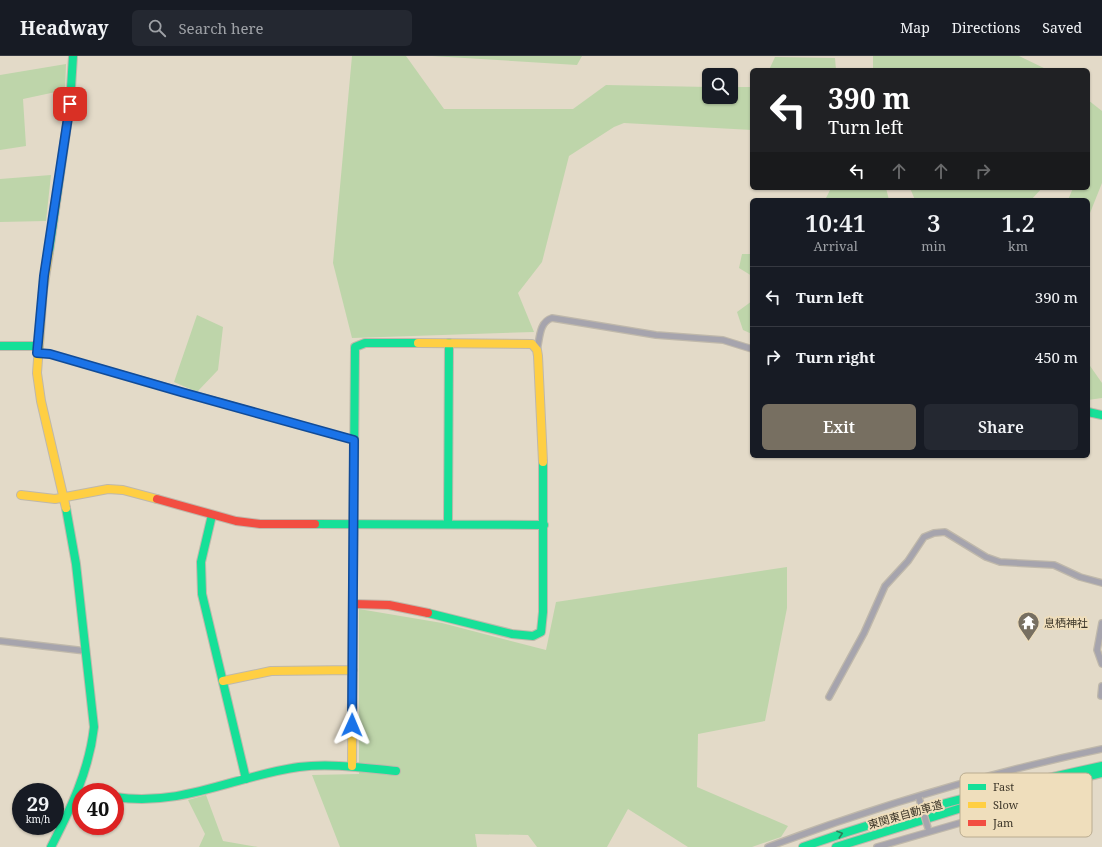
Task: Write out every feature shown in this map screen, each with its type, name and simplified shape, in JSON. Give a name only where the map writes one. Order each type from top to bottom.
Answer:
[{"type":"main road","points":[[73,56],[70,104],[44,284],[37,373],[41,401],[64,498],[76,564],[86,651],[94,727],[89,764],[84,783]]},
{"type":"main road","points":[[352,766],[356,347],[364,343],[449,343],[528,344],[535,347],[537,350],[544,479],[542,627],[537,635],[512,634],[389,604],[354,604]]},
{"type":"main road","points":[[448,524],[449,343]]},
{"type":"main road","points":[[0,346],[38,349]]},
{"type":"main road","points":[[1090,412],[1102,415]]},
{"type":"main road","points":[[21,495],[64,498],[108,489],[123,490],[236,521],[260,524],[544,525]]},
{"type":"main road","points":[[212,515],[204,544],[201,579],[205,609],[246,779]]},
{"type":"main road","points":[[222,681],[271,671],[353,670]]},
{"type":"main road","points":[[124,798],[139,800],[170,798],[246,779],[313,766],[352,766],[396,771]]},
{"type":"main road","name":"東関東自動車道","points":[[1069,773],[1102,766]]},
{"type":"main road","name":"東関東自動車道","points":[[1092,775],[1102,773]]},
{"type":"main road","name":"東関東自動車道","points":[[803,847],[879,821],[960,799]]},
{"type":"main road","points":[[51,847],[72,808]]},
{"type":"main road","name":"東関東自動車道","points":[[836,847],[882,831],[960,808]]},
{"type":"street","points":[[537,350],[542,326],[546,320],[552,318],[656,335],[723,340],[750,348]]},
{"type":"street","points":[[38,349],[50,354],[181,392],[354,440]]},
{"type":"street","points":[[829,697],[864,633],[885,586],[908,561],[924,537],[928,535],[945,532],[986,557],[1000,562],[1048,564],[1062,567],[1085,579],[1102,583]]},
{"type":"street","points":[[1102,623],[1097,650],[1102,664]]},
{"type":"street","points":[[0,641],[86,651]]},
{"type":"street","points":[[1101,696],[1102,686]]},
{"type":"street","points":[[996,773],[1102,749]]},
{"type":"street","points":[[768,847],[836,822],[960,784]]},
{"type":"street","points":[[918,797],[928,829]]},
{"type":"street","points":[[877,847],[928,829],[960,821]]},
{"type":"green space","points":[[352,56],[406,56],[444,109],[573,109],[606,85],[702,87],[702,104],[738,104],[738,87],[750,87],[750,130],[624,123],[614,127],[569,156],[542,262],[518,293],[534,332],[352,338],[333,263]]},
{"type":"green space","points":[[432,56],[582,56],[577,65]]},
{"type":"green space","points":[[873,56],[1019,56],[1044,68],[873,68]]},
{"type":"green space","points":[[775,57],[835,58],[836,68],[770,68]]},
{"type":"green space","points":[[66,64],[65,90],[23,99],[26,146],[0,150],[0,75]]},
{"type":"green space","points":[[1090,102],[1102,111],[1102,183],[1090,213],[1090,198],[1069,198],[1072,190],[1090,190]]},
{"type":"green space","points":[[51,175],[46,221],[0,222],[0,179]]},
{"type":"green space","points":[[830,190],[886,190],[888,198],[826,198]]},
{"type":"green space","points":[[911,190],[1040,190],[1033,198],[914,198]]},
{"type":"green space","points":[[742,254],[750,254],[750,275],[739,268]]},
{"type":"green space","points":[[750,302],[750,333],[743,330],[737,312]]},
{"type":"green space","points":[[197,315],[223,327],[218,370],[197,392],[174,382]]},
{"type":"green space","points":[[1090,366],[1102,383],[1102,398],[1090,400]]},
{"type":"green space","points":[[787,567],[787,608],[765,721],[698,734],[697,787],[788,826],[781,837],[752,847],[688,847],[628,809],[607,847],[537,847],[528,835],[475,834],[477,847],[340,847],[312,775],[359,774],[359,609],[442,623],[546,650],[556,602]]},
{"type":"green space","points":[[206,795],[223,841],[258,847],[199,847],[205,834],[188,800]]},
{"type":"traffic: fast","points":[[49,252],[70,104],[73,56]]},
{"type":"traffic: fast","points":[[353,589],[355,347],[365,343],[418,343]]},
{"type":"traffic: fast","points":[[448,524],[449,343]]},
{"type":"traffic: fast","points":[[0,346],[39,346]]},
{"type":"traffic: fast","points":[[1090,412],[1102,415]]},
{"type":"traffic: fast","points":[[428,613],[512,634],[533,636],[541,632],[543,612],[543,462]]},
{"type":"traffic: fast","points":[[51,847],[78,789],[88,759],[94,727],[76,564],[66,508]]},
{"type":"traffic: fast","points":[[212,515],[201,562],[202,594],[246,779]]},
{"type":"traffic: fast","points":[[315,524],[544,525]]},
{"type":"traffic: fast","points":[[1071,773],[1102,766]]},
{"type":"traffic: fast","points":[[124,798],[163,798],[186,794],[275,771],[299,767],[360,767],[396,771]]},
{"type":"traffic: fast","points":[[1092,775],[1102,773]]},
{"type":"traffic: fast","points":[[803,847],[840,834],[960,800]]},
{"type":"traffic: fast","points":[[836,847],[960,808]]},
{"type":"traffic: slow","points":[[49,252],[43,291],[37,373],[41,401],[66,508]]},
{"type":"traffic: slow","points":[[418,343],[532,344],[537,350],[538,356],[543,462]]},
{"type":"traffic: slow","points":[[21,495],[55,499],[108,489],[123,490],[157,499]]},
{"type":"traffic: slow","points":[[352,766],[353,589]]},
{"type":"traffic: slow","points":[[223,681],[271,671],[353,670]]},
{"type":"traffic: jam","points":[[157,499],[236,521],[260,524],[315,524]]},
{"type":"traffic: jam","points":[[354,604],[389,605],[428,613]]},
{"type":"place","name":"息栖神社","points":[[1029,642]]},
{"type":"route","points":[[70,104],[44,276],[39,346],[37,353],[50,354],[340,438],[354,440],[352,725]]}]
